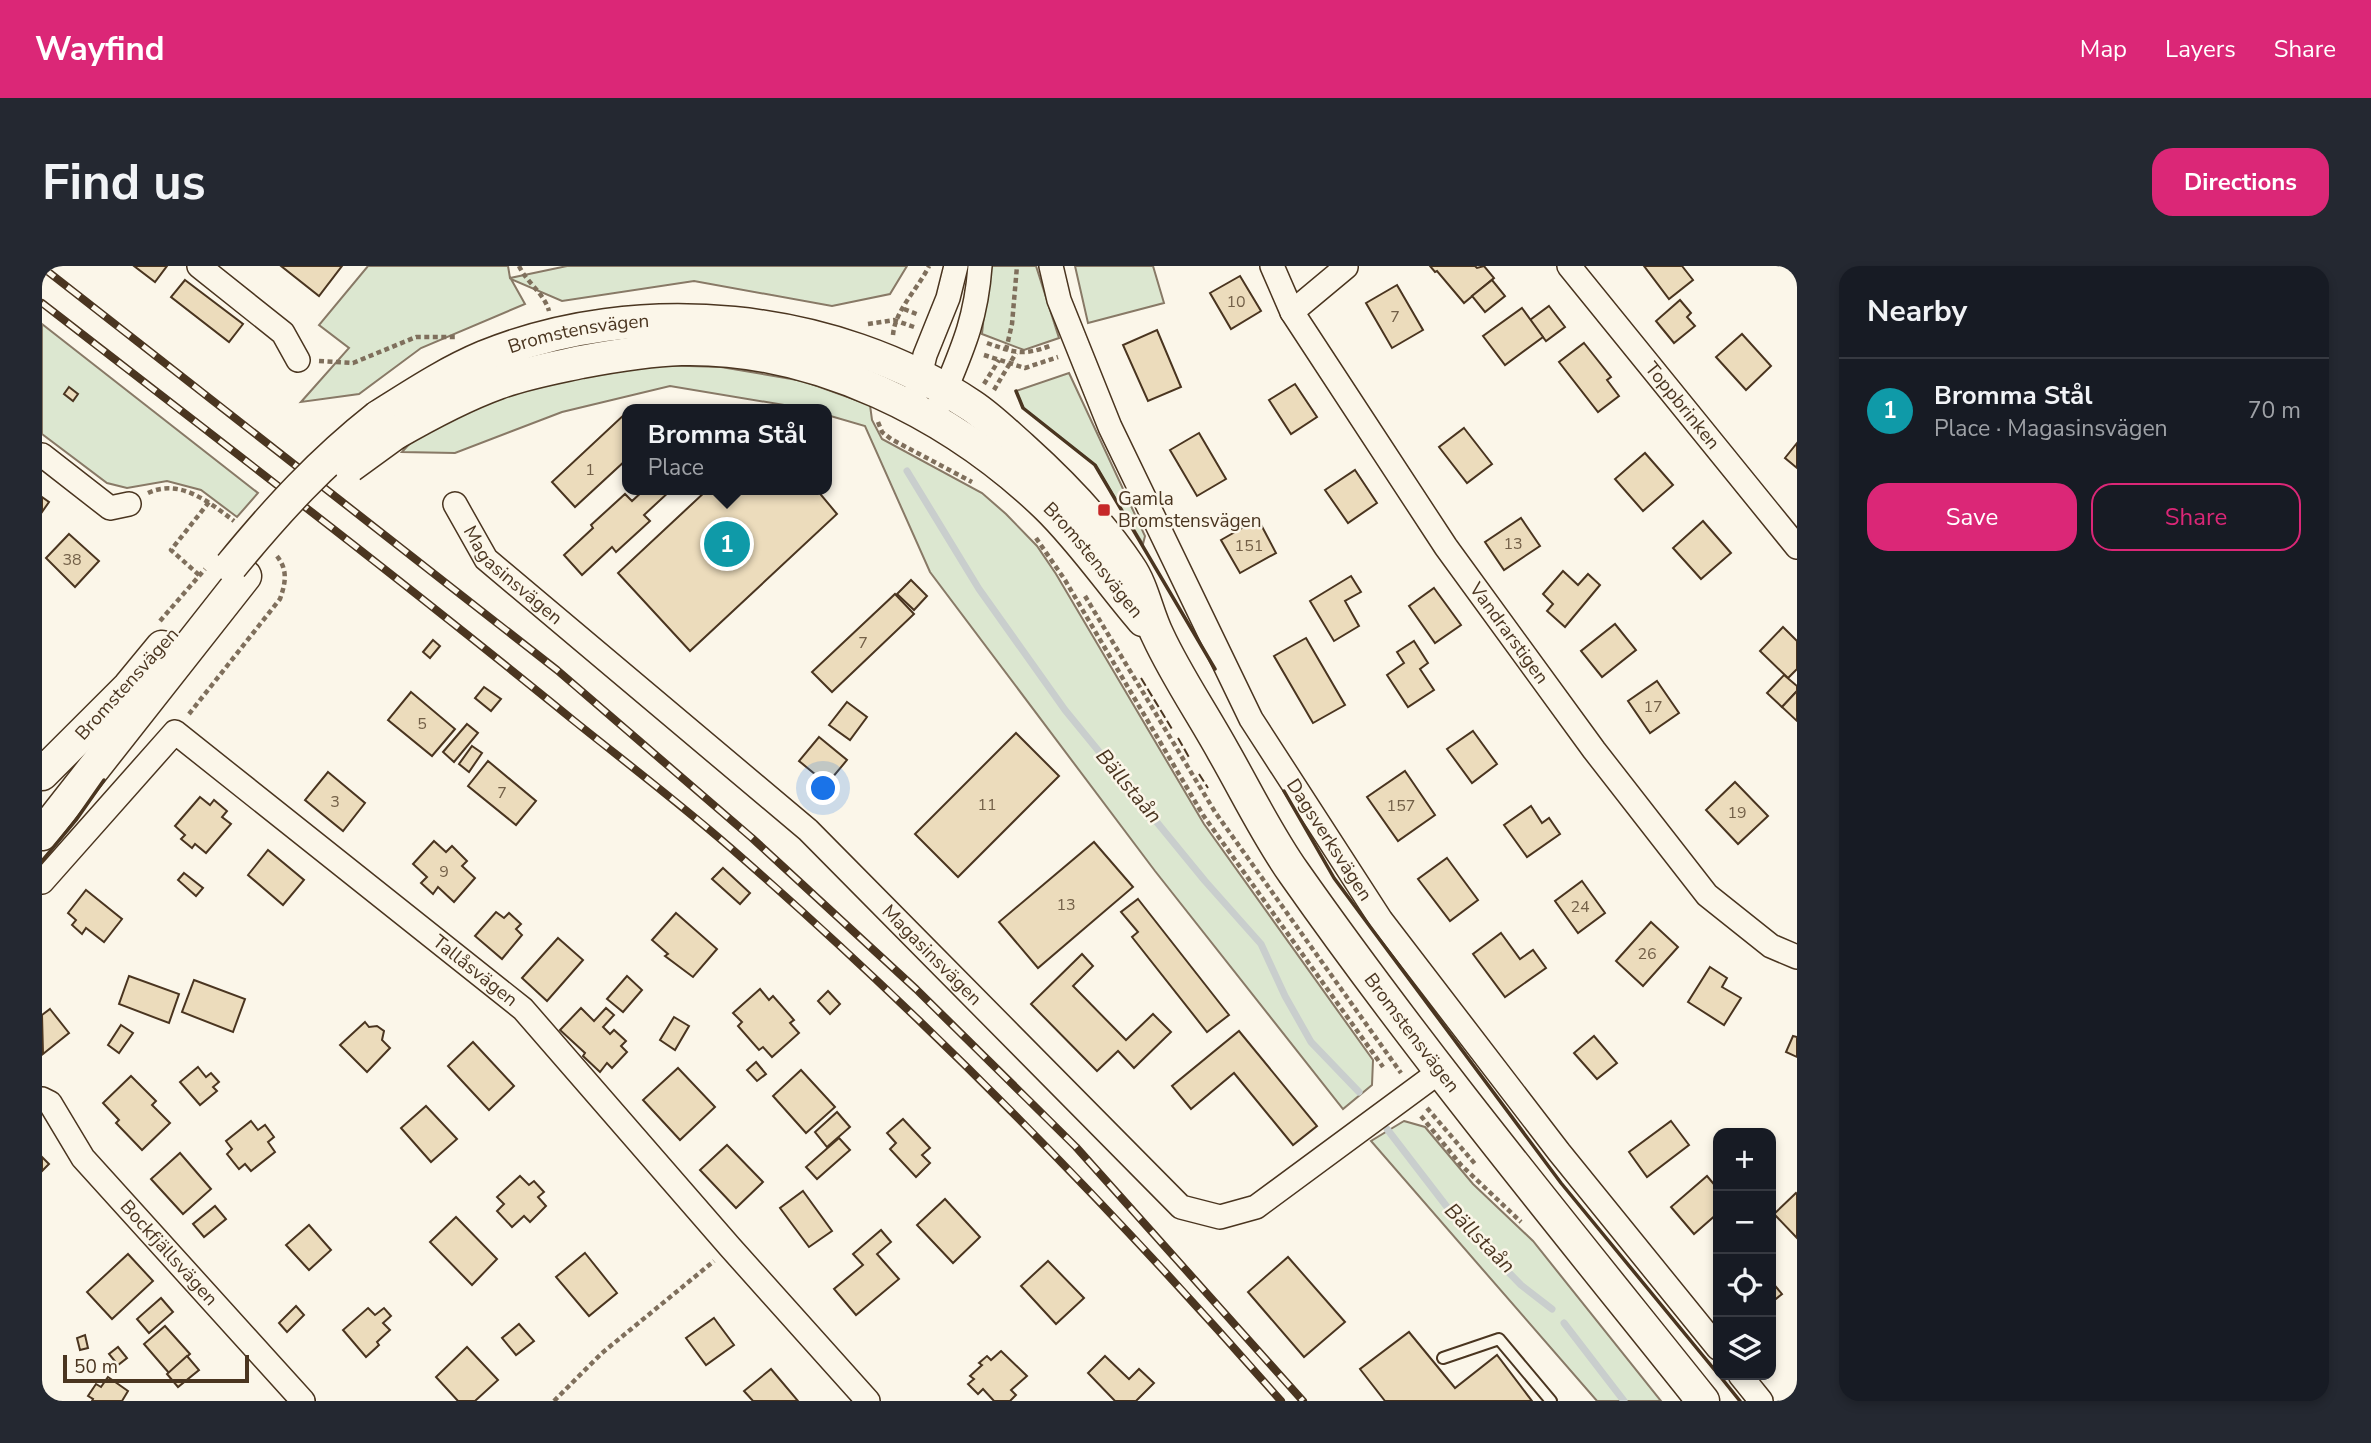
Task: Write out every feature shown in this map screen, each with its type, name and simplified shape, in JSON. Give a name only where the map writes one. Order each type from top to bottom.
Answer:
[{"type":"street","points":[[199,266],[283,333],[298,360]]},
{"type":"street","points":[[922,415],[932,383],[932,333],[952,286],[956,266]]},
{"type":"street","points":[[932,383],[965,347],[973,318],[980,266]]},
{"type":"street","name":"Dagsverksvägen","points":[[1051,266],[1059,300],[1075,344],[1110,427],[1251,719],[1381,920],[1559,1152],[1713,1342]]},
{"type":"street","name":"Vandrarstigen","points":[[1272,266],[1292,313],[1446,547],[1594,750],[1707,895],[1771,946],[1797,957]]},
{"type":"street","points":[[1292,313],[1346,267]]},
{"type":"street","name":"Toppbrinken","points":[[1573,267],[1797,547]]},
{"type":"street","name":"Bromstensvägen","points":[[42,774],[129,687],[238,571],[351,465],[386,426],[434,381],[486,357],[540,338],[604,326],[653,321],[733,323],[797,333],[847,347],[932,383],[992,421],[1080,503],[1134,574],[1158,637],[1290,868],[1439,1072],[1703,1401]]},
{"type":"street","name":"Bromstensvägen","points":[[386,426],[438,409],[499,383],[545,369],[615,355],[682,349],[750,354],[790,361],[825,371],[889,396],[991,458],[1048,508],[1158,637]]},
{"type":"street","points":[[42,455],[110,508],[129,504]]},
{"type":"street","name":"Magasinsvägen","points":[[455,504],[486,559],[808,830],[1181,1208],[1220,1217],[1256,1207],[1439,1072]]},
{"type":"street","name":"Bromstensvägen","points":[[42,834],[238,571]]},
{"type":"street","name":"Tallåsvägen","points":[[42,882],[175,732],[523,1009],[868,1401]]},
{"type":"street","name":"Bockfjällsvägen","points":[[42,1099],[50,1103],[83,1158],[303,1401]]},
{"type":"street","points":[[1744,1380],[1761,1401]]},
{"type":"lane","points":[[1443,1358],[1499,1339],[1551,1401]]},
{"type":"path","points":[[519,266],[525,278],[544,298],[550,318]]},
{"type":"path","points":[[892,341],[894,320],[904,309],[929,266]]},
{"type":"path","points":[[1006,350],[1012,324],[1017,266]]},
{"type":"path","points":[[535,310],[547,306]]},
{"type":"path","points":[[904,309],[923,317]]},
{"type":"path","points":[[894,320],[917,328]]},
{"type":"path","points":[[298,360],[353,363],[416,337],[451,339],[463,335]]},
{"type":"path","points":[[979,340],[1016,353],[1027,354],[1075,344]]},
{"type":"path","points":[[977,352],[1025,368],[1075,344]]},
{"type":"path","points":[[990,397],[1016,353]]},
{"type":"path","points":[[982,389],[999,360]]},
{"type":"path","points":[[877,421],[882,432],[891,439],[979,486]]},
{"type":"path","points":[[199,575],[171,550],[209,502]]},
{"type":"path","points":[[1033,534],[1065,580],[1196,803],[1383,1067]]},
{"type":"path","points":[[1083,593],[1206,797],[1268,890],[1390,1059]]},
{"type":"path","points":[[1160,741],[1180,730]]},
{"type":"path","points":[[1196,803],[1217,792]]},
{"type":"path","points":[[1420,1116],[1461,1165],[1523,1223]]},
{"type":"path","points":[[554,1401],[602,1353],[730,1247]]},
{"type":"green space","points":[[368,266],[508,266],[510,278],[567,266],[907,266],[890,294],[832,306],[694,281],[562,301],[511,279],[525,304],[421,348],[359,394],[301,402],[349,348],[319,325]]},
{"type":"green space","points":[[989,266],[1036,266],[1059,338],[1024,350],[982,334]]},
{"type":"green space","points":[[1075,266],[1153,266],[1164,303],[1088,323]]},
{"type":"green space","points":[[42,324],[258,493],[237,517],[201,490],[167,481],[127,488],[107,483],[42,434]]},
{"type":"green space","points":[[657,365],[721,367],[803,381],[870,405],[872,420],[882,439],[982,493],[1006,514],[1037,546],[1056,574],[1204,824],[1373,1060],[1372,1085],[1343,1109],[1155,871],[930,572],[865,426],[832,416],[832,404],[778,404],[670,386],[562,412],[455,453],[402,452],[421,431],[513,389],[585,373]]},
{"type":"green space","points":[[1069,373],[1145,536],[1143,544],[1095,465],[1023,408],[1016,391]]},
{"type":"green space","points":[[1404,1121],[1425,1127],[1473,1184],[1533,1241],[1661,1401],[1597,1401],[1371,1141]]},
{"type":"building","points":[[134,266],[167,266],[155,282]]},
{"type":"building","points":[[281,266],[342,266],[319,296]]},
{"type":"building","points":[[1430,266],[1484,266],[1494,278],[1464,303]]},
{"type":"building","points":[[1644,266],[1682,266],[1693,280],[1669,299]]},
{"type":"building","points":[[1240,276],[1261,311],[1231,329],[1210,293]]},
{"type":"building","points":[[185,280],[243,324],[229,342],[171,297]]},
{"type":"building","points":[[1492,280],[1505,296],[1485,312],[1472,296]]},
{"type":"building","points":[[1397,285],[1423,330],[1392,348],[1366,303]]},
{"type":"building","points":[[1680,300],[1691,313],[1687,317],[1695,326],[1674,343],[1656,321]]},
{"type":"building","points":[[1549,306],[1565,327],[1546,341],[1530,320]]},
{"type":"building","points":[[1522,308],[1543,337],[1505,365],[1483,336]]},
{"type":"building","points":[[1157,330],[1181,387],[1148,401],[1123,345]]},
{"type":"building","points":[[1742,334],[1771,366],[1746,390],[1716,357]]},
{"type":"building","points":[[1584,343],[1611,377],[1607,380],[1619,396],[1598,412],[1559,362]]},
{"type":"building","points":[[1295,384],[1317,417],[1291,434],[1269,400]]},
{"type":"building","points":[[69,387],[78,394],[73,401],[64,394]]},
{"type":"building","points":[[622,417],[622,464],[575,507],[552,482]]},
{"type":"building","points":[[1464,428],[1492,464],[1467,483],[1439,447]]},
{"type":"building","points":[[1199,433],[1226,479],[1197,496],[1170,450]]},
{"type":"building","points":[[1797,443],[1797,468],[1785,458]]},
{"type":"building","points":[[1645,453],[1673,485],[1643,511],[1615,479]]},
{"type":"building","points":[[1355,470],[1377,503],[1348,523],[1325,490]]},
{"type":"building","points":[[624,495],[632,501],[639,495],[666,495],[644,515],[650,521],[616,552],[612,547],[582,575],[564,555]]},
{"type":"building","points":[[702,495],[821,495],[837,514],[690,651],[618,573]]},
{"type":"building","points":[[42,497],[49,502],[42,512]]},
{"type":"building","points":[[1521,518],[1540,546],[1504,570],[1485,542]]},
{"type":"building","points":[[1258,519],[1276,553],[1240,573],[1221,540]]},
{"type":"building","points":[[1703,521],[1731,553],[1701,579],[1673,548]]},
{"type":"building","points":[[69,534],[99,561],[75,587],[46,558]]},
{"type":"building","points":[[1563,571],[1578,585],[1588,574],[1600,585],[1565,627],[1547,611],[1553,604],[1543,594]]},
{"type":"building","points":[[1351,576],[1361,592],[1345,601],[1359,626],[1334,641],[1310,601]]},
{"type":"building","points":[[911,580],[927,596],[914,610],[897,594]]},
{"type":"building","points":[[1434,588],[1461,625],[1435,643],[1409,606]]},
{"type":"building","points":[[895,594],[914,614],[832,692],[812,672]]},
{"type":"building","points":[[1615,624],[1636,650],[1602,677],[1581,651]]},
{"type":"building","points":[[1783,627],[1797,641],[1797,669],[1788,678],[1760,651]]},
{"type":"building","points":[[1306,638],[1345,705],[1313,723],[1274,656]]},
{"type":"building","points":[[433,640],[440,646],[430,658],[423,652]]},
{"type":"building","points":[[1414,641],[1428,663],[1420,669],[1434,690],[1408,707],[1387,675],[1404,663],[1397,652]]},
{"type":"building","points":[[1784,675],[1797,686],[1797,691],[1782,707],[1767,693]]},
{"type":"building","points":[[1657,681],[1679,713],[1650,733],[1628,701]]},
{"type":"building","points":[[484,687],[501,699],[491,711],[475,698]]},
{"type":"building","points":[[1797,691],[1797,721],[1782,707]]},
{"type":"building","points":[[411,692],[455,729],[432,756],[388,720]]},
{"type":"building","points":[[847,702],[867,717],[850,740],[829,725]]},
{"type":"building","points":[[467,724],[478,733],[454,762],[443,752]]},
{"type":"building","points":[[1473,731],[1497,764],[1472,783],[1447,749]]},
{"type":"building","points":[[1016,733],[1059,776],[958,877],[915,834]]},
{"type":"building","points":[[819,737],[847,760],[827,784],[799,761]]},
{"type":"building","points":[[472,746],[482,753],[469,772],[459,764]]},
{"type":"building","points":[[488,761],[536,801],[516,825],[468,786]]},
{"type":"building","points":[[1405,771],[1435,815],[1398,841],[1367,797]]},
{"type":"building","points":[[328,772],[365,803],[343,831],[305,800]]},
{"type":"building","points":[[1735,782],[1768,816],[1738,844],[1706,810]]},
{"type":"building","points":[[200,797],[210,805],[214,800],[227,811],[222,817],[231,824],[206,853],[195,844],[192,848],[181,839],[185,835],[175,826]]},
{"type":"building","points":[[1531,806],[1542,823],[1549,818],[1560,834],[1527,857],[1504,825]]},
{"type":"building","points":[[434,841],[446,852],[452,846],[467,861],[462,866],[475,878],[454,902],[438,887],[433,894],[421,883],[427,877],[413,864]]},
{"type":"building","points":[[1094,842],[1133,887],[1038,968],[999,922]]},
{"type":"building","points":[[268,850],[304,880],[283,905],[248,875]]},
{"type":"building","points":[[1447,858],[1478,900],[1450,921],[1418,879]]},
{"type":"building","points":[[723,868],[750,893],[740,904],[712,879]]},
{"type":"building","points":[[184,873],[203,888],[196,896],[178,880]]},
{"type":"building","points":[[1582,881],[1605,913],[1578,933],[1555,901]]},
{"type":"building","points":[[86,890],[122,919],[104,942],[86,928],[82,934],[72,925],[76,920],[68,913]]},
{"type":"building","points":[[1138,899],[1229,1015],[1207,1032],[1132,937],[1138,932],[1121,912]]},
{"type":"building","points":[[496,912],[504,918],[509,913],[521,924],[516,929],[522,935],[502,959],[475,936]]},
{"type":"building","points":[[676,913],[717,949],[693,977],[665,956],[668,954],[652,940]]},
{"type":"building","points":[[1651,922],[1678,947],[1643,986],[1616,961]]},
{"type":"building","points":[[1501,933],[1520,959],[1533,950],[1546,968],[1505,997],[1473,954]]},
{"type":"building","points":[[558,938],[583,960],[547,1001],[522,978]]},
{"type":"building","points":[[1082,954],[1093,966],[1073,986],[1126,1040],[1153,1014],[1171,1032],[1134,1068],[1118,1051],[1097,1071],[1031,1004]]},
{"type":"building","points":[[1710,967],[1727,978],[1722,987],[1741,998],[1724,1025],[1688,1002]]},
{"type":"building","points":[[129,976],[179,994],[169,1023],[119,1004]]},
{"type":"building","points":[[627,976],[642,990],[623,1012],[607,999]]},
{"type":"building","points":[[194,980],[245,999],[233,1032],[182,1012]]},
{"type":"building","points":[[760,989],[769,1000],[773,996],[794,1020],[790,1023],[799,1033],[772,1057],[763,1047],[759,1050],[738,1026],[742,1022],[733,1013]]},
{"type":"building","points":[[828,991],[840,1004],[830,1014],[818,1001]]},
{"type":"building","points":[[581,1008],[594,1021],[606,1008],[614,1015],[603,1027],[610,1034],[614,1030],[626,1041],[621,1046],[627,1052],[612,1068],[607,1063],[600,1072],[583,1056],[585,1053],[560,1030]]},
{"type":"building","points":[[50,1009],[69,1033],[43,1054],[42,1015]]},
{"type":"building","points":[[674,1017],[689,1026],[675,1050],[660,1040]]},
{"type":"building","points":[[365,1022],[369,1027],[377,1026],[384,1031],[382,1040],[390,1048],[367,1072],[340,1045]]},
{"type":"building","points":[[121,1025],[133,1033],[119,1053],[108,1045]]},
{"type":"building","points":[[1239,1031],[1317,1126],[1293,1145],[1234,1073],[1191,1109],[1172,1086]]},
{"type":"building","points":[[1594,1036],[1617,1063],[1597,1079],[1574,1053]]},
{"type":"building","points":[[1793,1036],[1797,1037],[1797,1057],[1786,1052]]},
{"type":"building","points":[[473,1042],[514,1086],[489,1110],[448,1066]]},
{"type":"building","points":[[756,1062],[766,1074],[757,1081],[747,1070]]},
{"type":"building","points":[[198,1067],[206,1077],[211,1073],[219,1082],[213,1087],[217,1091],[200,1105],[180,1082]]},
{"type":"building","points":[[678,1068],[715,1107],[680,1140],[643,1100]]},
{"type":"building","points":[[801,1070],[835,1107],[806,1133],[773,1096]]},
{"type":"building","points":[[131,1076],[156,1101],[152,1105],[170,1123],[142,1150],[116,1123],[119,1120],[103,1103]]},
{"type":"building","points":[[426,1106],[457,1139],[431,1162],[401,1128]]},
{"type":"building","points":[[837,1112],[850,1127],[827,1147],[815,1132]]},
{"type":"building","points":[[903,1119],[930,1148],[922,1155],[930,1163],[916,1177],[890,1149],[896,1143],[887,1133]]},
{"type":"building","points":[[251,1121],[258,1130],[265,1125],[274,1137],[268,1142],[275,1152],[251,1171],[245,1164],[239,1169],[227,1154],[232,1149],[226,1141]]},
{"type":"building","points":[[1671,1121],[1689,1145],[1647,1177],[1629,1152]]},
{"type":"building","points":[[839,1138],[850,1150],[817,1179],[806,1167]]},
{"type":"building","points":[[727,1145],[763,1182],[736,1208],[700,1170]]},
{"type":"building","points":[[180,1153],[211,1189],[183,1214],[151,1179]]},
{"type":"building","points":[[42,1157],[49,1164],[42,1171]]},
{"type":"building","points":[[520,1176],[529,1185],[534,1181],[544,1192],[538,1197],[546,1206],[530,1222],[524,1216],[512,1227],[497,1211],[504,1204],[497,1197]]},
{"type":"building","points":[[1707,1176],[1713,1183],[1713,1217],[1694,1234],[1671,1207]]},
{"type":"building","points":[[803,1191],[832,1231],[809,1247],[780,1208]]},
{"type":"building","points":[[1797,1194],[1797,1238],[1776,1216],[1776,1212]]},
{"type":"building","points":[[945,1199],[980,1237],[953,1263],[917,1225]]},
{"type":"building","points":[[215,1206],[226,1219],[204,1237],[193,1224]]},
{"type":"building","points":[[456,1217],[497,1259],[472,1285],[430,1242]]},
{"type":"building","points":[[309,1225],[331,1250],[309,1270],[286,1245]]},
{"type":"building","points":[[881,1230],[891,1242],[877,1254],[899,1279],[856,1315],[834,1289],[863,1265],[853,1254]]},
{"type":"building","points":[[585,1253],[617,1293],[589,1316],[556,1277]]},
{"type":"building","points":[[128,1254],[153,1281],[112,1319],[87,1292]]},
{"type":"building","points":[[1288,1257],[1345,1322],[1304,1357],[1248,1292]]},
{"type":"building","points":[[1048,1261],[1084,1298],[1056,1324],[1021,1286]]},
{"type":"building","points":[[1776,1287],[1782,1294],[1776,1299]]},
{"type":"building","points":[[161,1298],[173,1312],[149,1333],[137,1319]]},
{"type":"building","points":[[296,1306],[304,1315],[287,1332],[279,1323]]},
{"type":"building","points":[[368,1308],[375,1315],[384,1308],[391,1316],[383,1323],[390,1330],[366,1357],[343,1330]]},
{"type":"building","points":[[714,1318],[734,1345],[706,1365],[686,1338]]},
{"type":"building","points":[[519,1324],[534,1341],[516,1355],[502,1338]]},
{"type":"building","points":[[165,1326],[190,1354],[169,1373],[144,1344]]},
{"type":"building","points":[[1409,1332],[1455,1388],[1497,1355],[1532,1401],[1385,1401],[1360,1369]]},
{"type":"building","points":[[85,1335],[88,1348],[80,1350],[77,1338]]},
{"type":"building","points":[[118,1347],[127,1358],[118,1365],[109,1354]]},
{"type":"building","points":[[467,1347],[498,1380],[475,1401],[458,1401],[436,1377]]},
{"type":"building","points":[[1001,1351],[1027,1376],[1011,1390],[1016,1395],[1010,1401],[994,1401],[983,1389],[978,1394],[968,1384],[974,1379],[970,1376],[982,1365],[979,1363],[987,1356],[991,1360]]},
{"type":"building","points":[[187,1356],[199,1370],[178,1387],[167,1374]]},
{"type":"building","points":[[1105,1356],[1129,1379],[1139,1369],[1154,1383],[1136,1401],[1115,1401],[1088,1373]]},
{"type":"building","points":[[771,1369],[798,1401],[753,1401],[744,1391]]},
{"type":"building","points":[[108,1377],[128,1391],[122,1401],[92,1401],[88,1396],[96,1384],[101,1387]]},
{"type":"waterway","name":"Bällstaån","points":[[907,471],[979,589],[1065,710],[1205,881],[1261,944],[1285,996],[1311,1042],[1359,1092]]},
{"type":"waterway","name":"Bällstaån","points":[[1387,1129],[1454,1216],[1521,1285],[1552,1309]]},
{"type":"waterway","name":"Bällstaån","points":[[1564,1323],[1624,1401]]},
{"type":"railway","points":[[42,267],[557,670],[752,838],[916,989],[1076,1147],[1303,1401]]},
{"type":"railway","points":[[42,303],[442,614],[741,857],[883,986],[1020,1120],[1152,1258],[1281,1401]]},
{"type":"fence","points":[[1141,678],[1172,729]]},
{"type":"fence","points":[[1178,738],[1190,759]]},
{"type":"fence","points":[[1199,774],[1208,788]]},
{"type":"wall","points":[[1016,391],[1023,408],[1095,465],[1215,669]]},
{"type":"wall","points":[[42,861],[104,780]]},
{"type":"wall","points":[[1284,791],[1334,878],[1374,932],[1561,1183],[1713,1368]]},
{"type":"wall","points":[[1723,1380],[1740,1401]]},
{"type":"place","name":"Gamla Bromstensvägen","points":[[1104,510]]},
{"type":"place","name":"Bromma Stål","points":[[727,544]]}]
